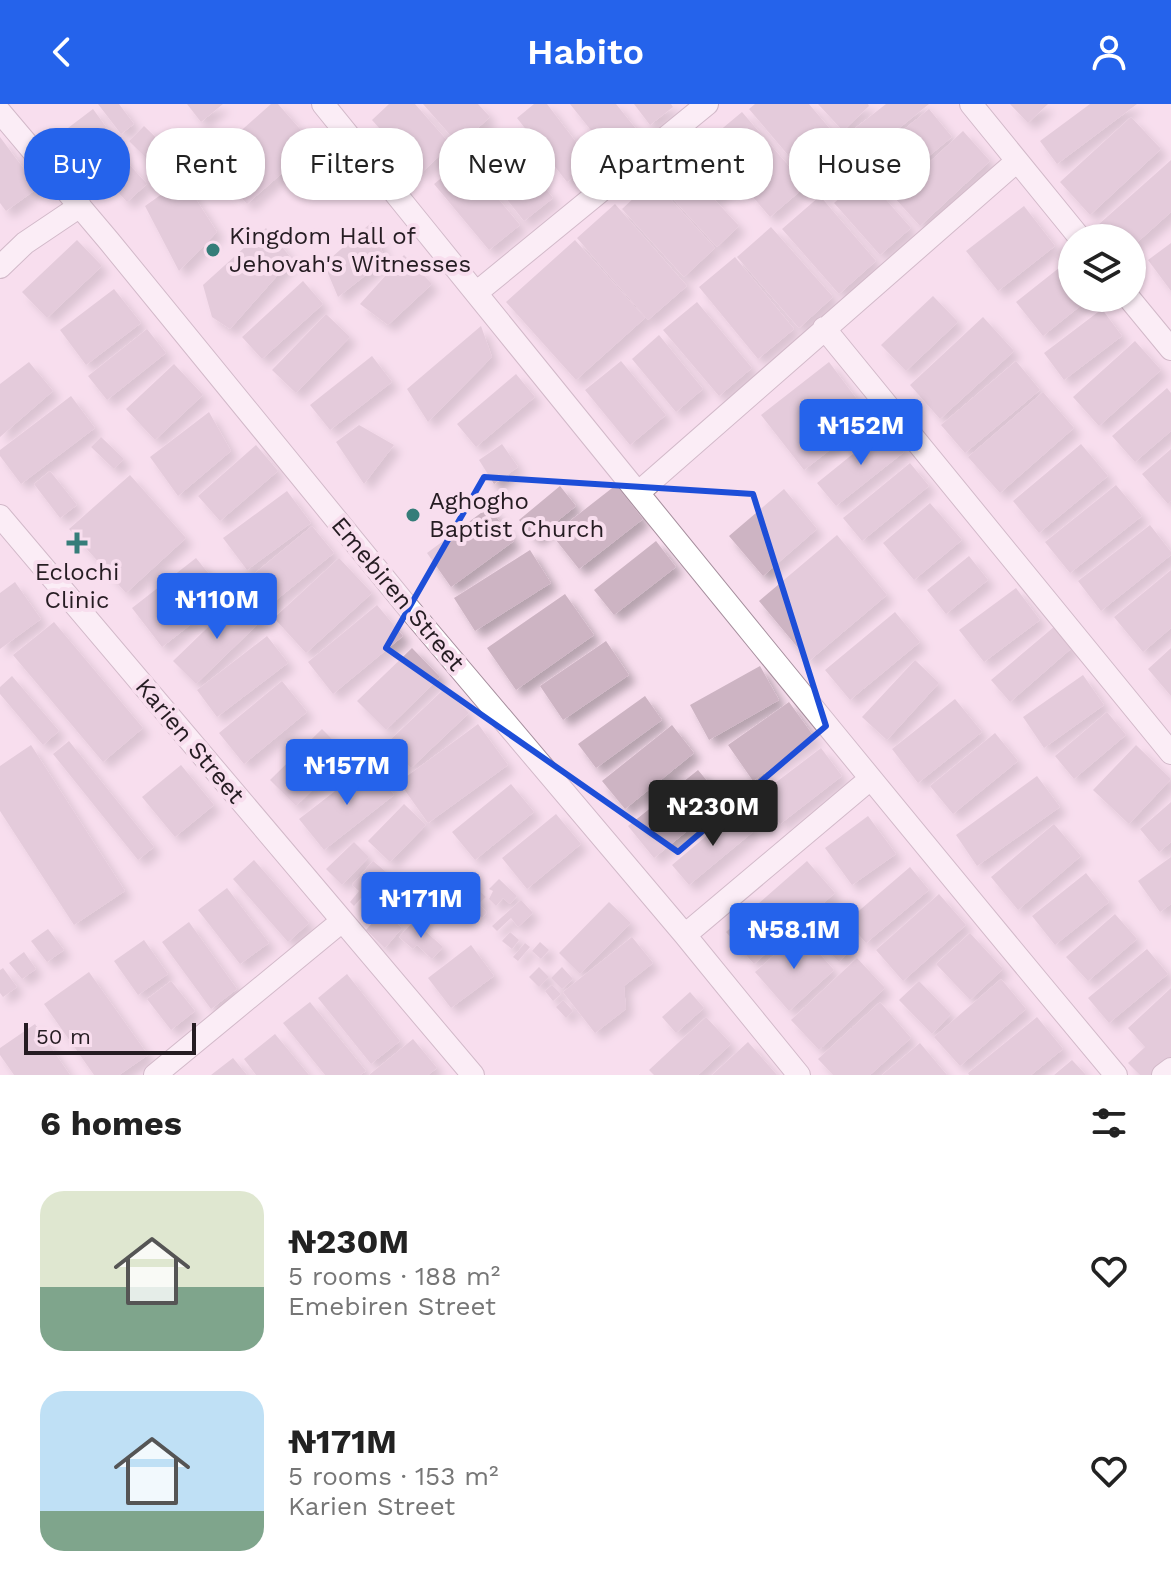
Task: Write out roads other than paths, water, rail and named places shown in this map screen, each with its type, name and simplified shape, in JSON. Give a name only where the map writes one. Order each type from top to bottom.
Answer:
[{"type":"street","points":[[323,104],[869,780],[1116,1075]]},
{"type":"street","points":[[476,293],[707,104]]},
{"type":"street","points":[[971,104],[1069,224]]},
{"type":"street","name":"Emebiren Street","points":[[0,112],[799,1075]]},
{"type":"street","points":[[639,492],[1017,161]]},
{"type":"street","points":[[0,267],[25,243],[80,206]]},
{"type":"street","points":[[1141,312],[1171,349]]},
{"type":"street","points":[[824,328],[1171,753]]},
{"type":"street","name":"Karien Street","points":[[0,516],[473,1075]]},
{"type":"street","points":[[685,935],[869,780]]},
{"type":"street","points":[[155,1075],[342,921]]},
{"type":"street","points":[[1163,1075],[1171,1069]]},
{"type":"place","name":"Kingdom Hall of Jehovah's Witnesses","points":[[213,250]]},
{"type":"place","name":"Aghogho Baptist Church","points":[[413,515]]},
{"type":"place","name":"Eclochi Clinic","points":[[77,543]]}]
